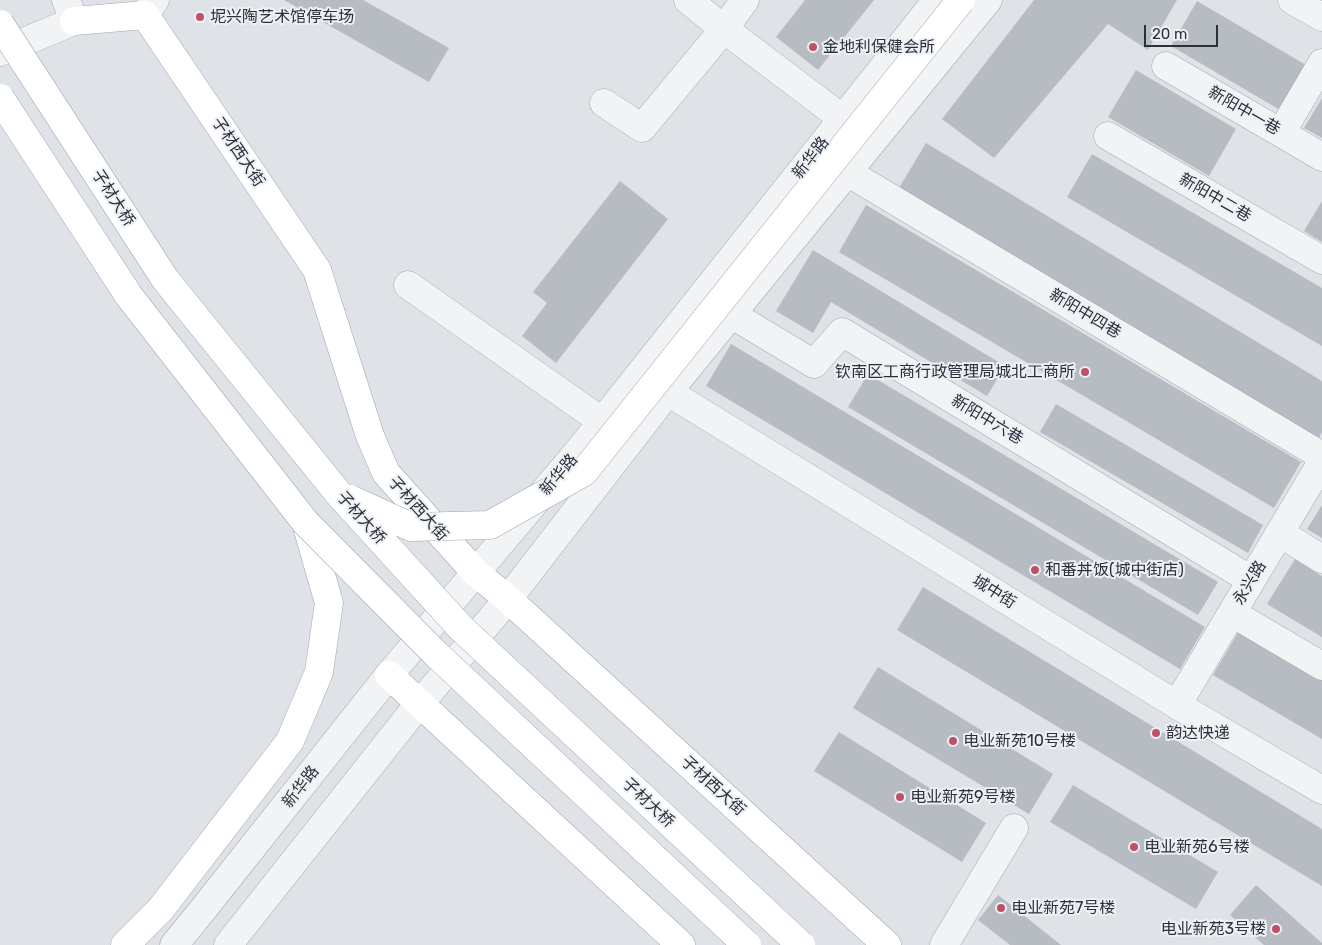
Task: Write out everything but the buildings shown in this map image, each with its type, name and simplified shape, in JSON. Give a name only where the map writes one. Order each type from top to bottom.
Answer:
[{"type":"main road","points":[[338,493],[411,527],[490,525],[584,472],[962,0]]},
{"type":"main road","name":"子材西大街","points":[[70,10],[150,8],[317,270],[370,436],[386,473],[476,573],[887,945]]},
{"type":"main road","name":"子材大桥","points":[[0,24],[165,279],[338,493],[461,628],[801,945]]},
{"type":"main road","points":[[0,98],[130,296],[306,523],[436,654],[747,945]]},
{"type":"main road","points":[[125,945],[160,910],[290,741],[319,672],[329,603],[306,523]]},
{"type":"main road","points":[[389,675],[681,945]]},
{"type":"street","points":[[688,0],[724,30],[843,119]]},
{"type":"street","points":[[604,103],[642,128],[724,30],[745,0]]},
{"type":"street","name":"新华路","points":[[174,945],[389,675],[602,422],[937,0]]},
{"type":"street","points":[[228,945],[411,714],[508,600],[668,392],[988,0]]},
{"type":"street","points":[[1292,0],[1322,18]]},
{"type":"street","points":[[0,52],[70,10]]},
{"type":"street","points":[[1281,133],[1322,63]]},
{"type":"street","name":"新阳中一巷","points":[[1166,66],[1322,157]]},
{"type":"street","name":"新阳中二巷","points":[[1108,136],[1322,260]]},
{"type":"street","name":"新阳中四巷","points":[[848,172],[1322,456]]},
{"type":"street","points":[[408,285],[602,422]]},
{"type":"street","name":"新阳中六巷","points":[[731,314],[814,364],[842,332],[1251,580]]},
{"type":"street","name":"城中街","points":[[668,392],[1177,705],[1322,790]]},
{"type":"street","name":"永兴路","points":[[1177,705],[1322,462]]},
{"type":"street","points":[[1280,533],[1322,559]]},
{"type":"street","points":[[1232,613],[1322,666]]},
{"type":"street","points":[[944,945],[1014,828]]},
{"type":"place","name":"坭兴陶艺术馆停车场","points":[[200,17]]},
{"type":"place","name":"金地利保健会所","points":[[813,47]]},
{"type":"place","name":"钦南区工商行政管理局城北工商所","points":[[1085,372]]},
{"type":"place","name":"和番丼饭(城中街店)","points":[[1035,570]]},
{"type":"place","name":"韵达快递","points":[[1156,733]]},
{"type":"place","name":"电业新苑10号楼","points":[[953,741]]},
{"type":"place","name":"电业新苑9号楼","points":[[900,797]]},
{"type":"place","name":"电业新苑6号楼","points":[[1134,847]]},
{"type":"place","name":"电业新苑7号楼","points":[[1001,908]]},
{"type":"place","name":"电业新苑3号楼","points":[[1276,929]]}]
